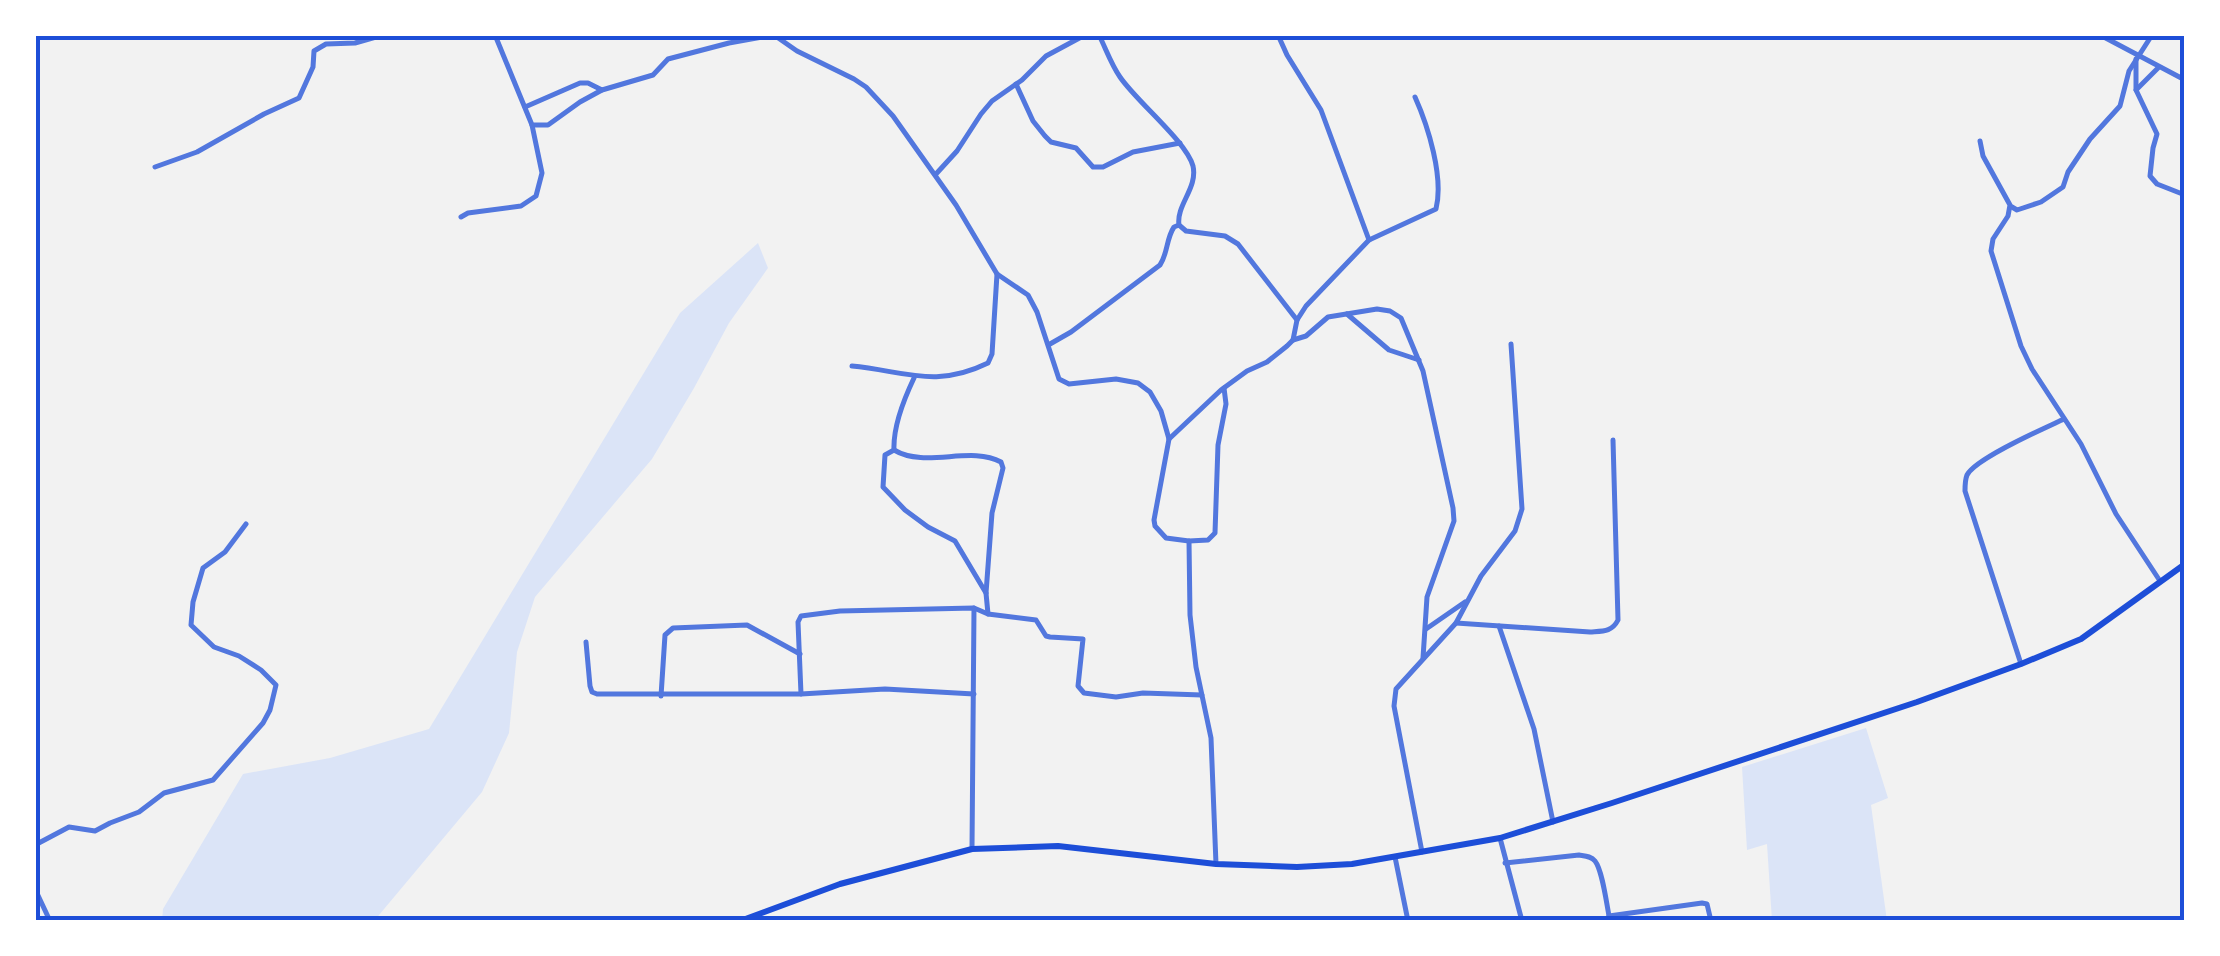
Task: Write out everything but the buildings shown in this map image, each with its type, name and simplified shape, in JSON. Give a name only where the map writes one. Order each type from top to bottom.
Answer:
[{"type":"main road","points":[[740,921],[840,884],[972,849],[1058,846],[1216,864],[1297,868],[1352,864],[1500,838],[2022,664],[2081,639],[2185,564]]},
{"type":"street","points":[[155,167],[197,152],[299,98],[313,67],[314,51],[322,46],[384,35]]},
{"type":"street","points":[[461,216],[521,206],[536,196],[542,173],[532,125],[495,35]]},
{"type":"street","points":[[532,125],[556,122],[580,102],[602,90],[653,75],[668,59],[678,55],[774,35],[797,52],[854,79],[906,132],[956,204],[997,274],[1028,295],[1038,312],[1056,373],[1064,383],[1116,379],[1144,387],[1161,411],[1169,439],[1154,520],[1166,538],[1208,540],[1214,533],[1218,445],[1226,404],[1224,388]]},
{"type":"street","points":[[935,174],[958,151],[992,101],[1046,56],[1085,35]]},
{"type":"street","points":[[1099,35],[1118,75],[1187,152],[1194,173],[1178,216],[1179,225],[1186,231],[1225,236],[1238,244],[1297,320]]},
{"type":"street","points":[[1278,35],[1321,110],[1370,240]]},
{"type":"street","points":[[2100,35],[2185,80]]},
{"type":"street","points":[[1980,141],[1983,156],[2010,206],[2017,210],[2040,202],[2063,187],[2090,139],[2120,106],[2129,71],[2152,35]]},
{"type":"street","points":[[2136,56],[2136,90],[2158,134],[2150,176],[2157,184],[2185,196]]},
{"type":"street","points":[[2136,90],[2158,68]]},
{"type":"street","points":[[525,107],[580,82],[602,90]]},
{"type":"street","points":[[1016,84],[1044,136],[1051,142],[1076,148],[1094,166],[1102,167],[1133,152],[1180,143]]},
{"type":"street","points":[[1293,340],[1297,320],[1306,306],[1370,240],[1436,208],[1431,144],[1415,97]]},
{"type":"street","points":[[2010,206],[1992,243],[1994,263],[2021,346],[2082,444],[2116,514],[2160,580]]},
{"type":"street","points":[[1049,345],[1160,265],[1170,232],[1179,225]]},
{"type":"street","points":[[852,366],[914,378],[948,376],[988,363],[992,354],[997,274]]},
{"type":"street","points":[[1169,439],[1224,388],[1293,340],[1306,336],[1328,317],[1377,310],[1390,311],[1401,318],[1419,360],[1454,508],[1454,521],[1427,597],[1423,659]]},
{"type":"street","points":[[1347,313],[1389,350],[1419,360]]},
{"type":"street","points":[[1422,852],[1394,695],[1456,623],[1496,554],[1515,531],[1522,509],[1512,344]]},
{"type":"street","points":[[894,450],[914,378]]},
{"type":"street","points":[[2022,664],[1964,491],[1965,481],[1976,465],[2066,418]]},
{"type":"street","points":[[1456,623],[1590,632],[1614,626],[1618,620],[1613,440]]},
{"type":"street","points":[[986,592],[955,541],[928,527],[885,491],[885,455],[894,450],[910,456],[989,456],[1001,462],[1003,468],[992,513],[988,614]]},
{"type":"street","points":[[35,845],[69,827],[95,832],[139,812],[164,793],[212,780],[263,723],[276,685],[239,656],[214,647],[192,625],[193,602],[203,568],[224,552],[246,524]]},
{"type":"street","points":[[1189,541],[1190,615],[1210,738],[1216,864]]},
{"type":"street","points":[[1426,629],[1467,600]]},
{"type":"street","points":[[801,694],[800,616],[840,611],[974,608],[988,614],[1036,620],[1046,636],[1083,639],[1078,686],[1084,693],[1116,697],[1143,693],[1202,695]]},
{"type":"street","points":[[972,849],[974,608]]},
{"type":"street","points":[[661,696],[665,635],[674,628],[747,625],[800,654]]},
{"type":"street","points":[[1499,626],[1534,729],[1553,822]]},
{"type":"street","points":[[586,642],[594,694],[801,694],[885,689],[974,694]]},
{"type":"street","points":[[1500,838],[1522,921]]},
{"type":"street","points":[[1395,857],[1408,921]]},
{"type":"street","points":[[1505,864],[1590,857],[1596,862],[1609,918],[1702,903],[1707,904],[1711,921]]},
{"type":"street","points":[[35,889],[50,921]]},
{"type":"shaded area","points":[[758,243],[768,268],[729,323],[652,459],[535,597],[517,652],[509,733],[482,792],[374,921],[162,921],[163,909],[243,774],[330,758],[429,729],[680,313]]},
{"type":"shaded area","points":[[1866,728],[1888,798],[1871,805],[1887,921],[1772,921],[1767,844],[1747,850],[1742,767]]}]
